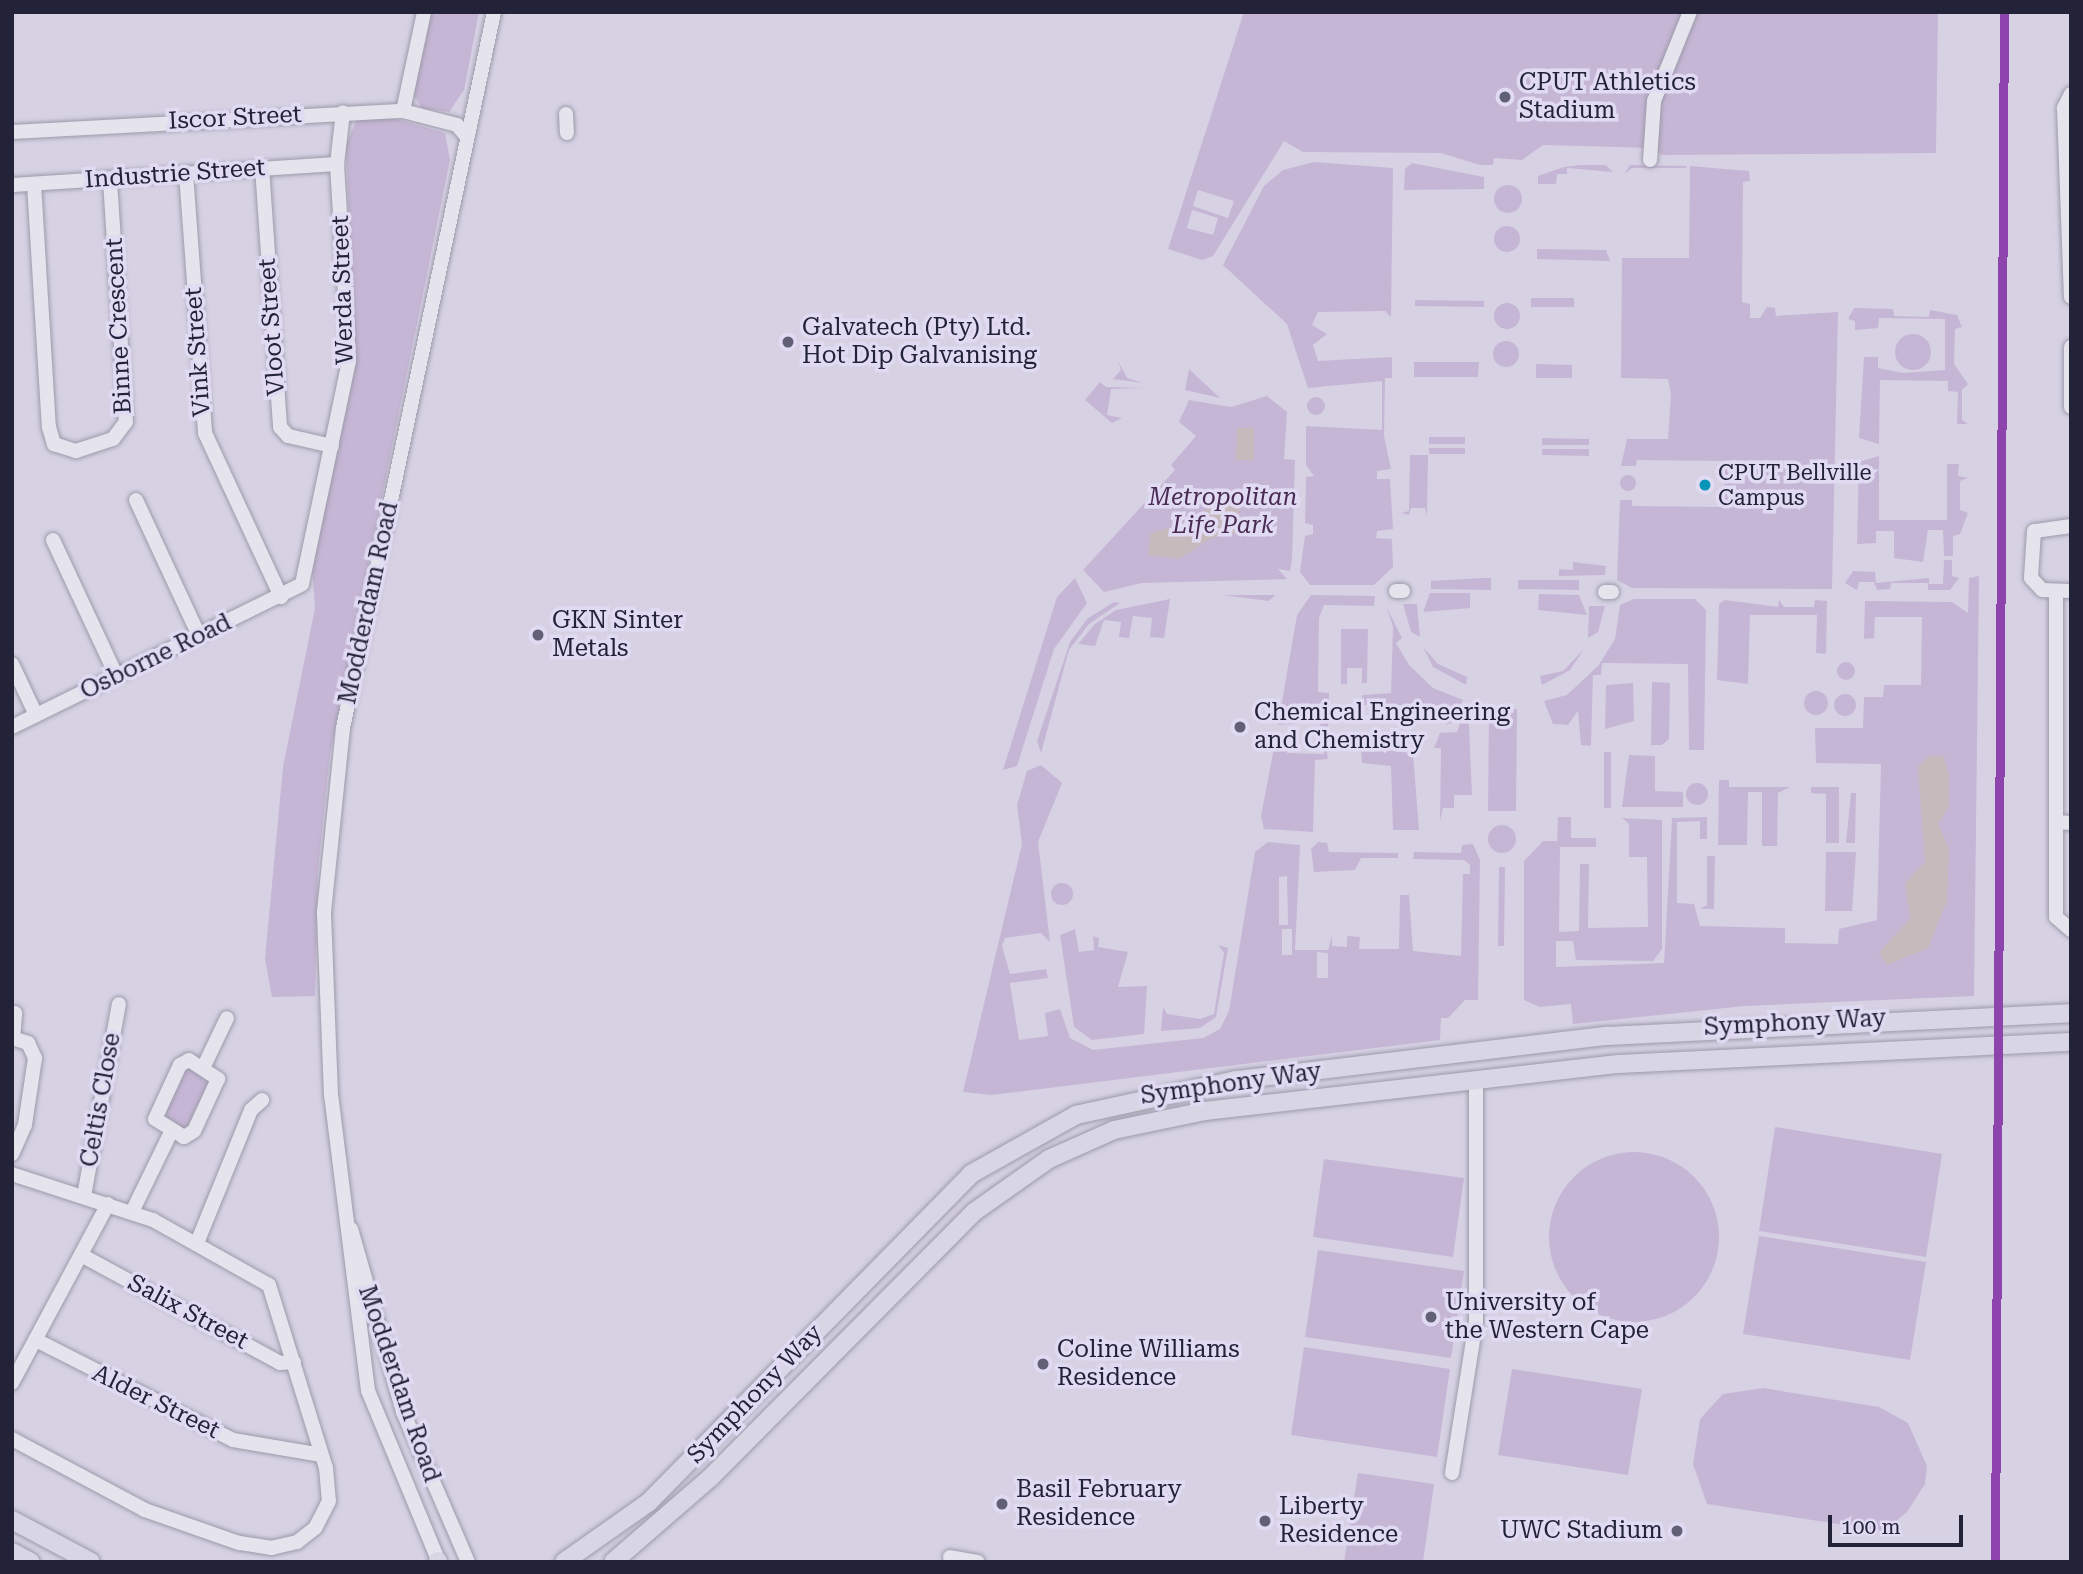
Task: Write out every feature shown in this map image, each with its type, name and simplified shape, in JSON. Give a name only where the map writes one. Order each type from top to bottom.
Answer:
[{"type":"main road","name":"Symphony Way","points":[[564,1562],[649,1502],[971,1174],[1076,1115],[1236,1080],[1606,1036],[2071,1013]]},
{"type":"main road","name":"Symphony Way","points":[[613,1562],[710,1478],[974,1212],[1049,1159],[1114,1130],[1205,1111],[1618,1064],[2071,1042]]},
{"type":"main road","points":[[12,1520],[91,1562]]},
{"type":"main road","points":[[12,1552],[31,1562]]},
{"type":"street","points":[[403,111],[424,12]]},
{"type":"street","name":"Modderdam Road","points":[[438,1562],[368,1391],[343,1201],[325,1026],[328,850],[343,728],[462,131],[471,117],[494,12]]},
{"type":"street","points":[[1650,160],[1654,101],[1690,12]]},
{"type":"street","points":[[2071,94],[2064,115],[2071,297]]},
{"type":"street","name":"Iscor Street","points":[[12,132],[343,112],[403,111],[462,131]]},
{"type":"street","name":"Werda Street","points":[[299,588],[332,446],[349,352],[337,164],[343,112]]},
{"type":"street","points":[[566,114],[567,134]]},
{"type":"street","name":"Industrie Street","points":[[12,185],[337,164]]},
{"type":"street","name":"Vloot Street","points":[[262,168],[279,426],[288,436],[332,446]]},
{"type":"street","name":"Vink Street","points":[[186,173],[203,425],[281,597]]},
{"type":"street","name":"Binne Crescent","points":[[34,184],[49,428],[54,444],[76,450],[113,439],[126,422],[110,179]]},
{"type":"street","points":[[2071,347],[2071,407]]},
{"type":"street","points":[[136,500],[199,636]]},
{"type":"street","points":[[2071,526],[2039,527],[2032,537],[2032,584],[2056,591],[2071,591]]},
{"type":"street","points":[[53,540],[116,675]]},
{"type":"street","name":"Osborne Road","points":[[12,727],[299,588]]},
{"type":"street","points":[[2056,591],[2063,714],[2063,823],[2056,917],[2071,930]]},
{"type":"street","points":[[12,664],[36,715]]},
{"type":"street","name":"Celtis Close","points":[[84,1196],[118,1004]]},
{"type":"street","points":[[12,1154],[25,1125],[35,1058],[28,1043],[13,1038],[15,1013]]},
{"type":"street","points":[[204,1066],[227,1018]]},
{"type":"street","points":[[189,1060],[204,1066],[218,1079],[194,1131],[184,1137],[171,1132],[155,1119],[180,1065],[189,1060]]},
{"type":"street","points":[[1452,1473],[1476,1322],[1476,1089]]},
{"type":"street","points":[[197,1243],[251,1110],[262,1100]]},
{"type":"street","points":[[132,1212],[171,1132]]},
{"type":"street","points":[[12,1174],[132,1212],[197,1243],[269,1285],[330,1489],[324,1514],[307,1535],[271,1548],[163,1519],[12,1439]]},
{"type":"street","name":"Modderdam Road","points":[[343,1201],[403,1412],[468,1562]]},
{"type":"street","points":[[12,1383],[83,1256],[108,1205]]},
{"type":"street","name":"Salix Street","points":[[83,1256],[280,1363],[294,1362]]},
{"type":"street","name":"Alder Street","points":[[36,1340],[233,1440],[322,1455]]},
{"type":"street","points":[[950,1557],[978,1562]]},
{"type":"green space","points":[[429,12],[479,12],[464,90],[449,112],[422,108],[414,96]]},
{"type":"green space","points":[[1244,12],[1938,12],[1936,153],[1662,155],[1654,148],[1543,145],[1522,160],[1494,158],[1493,165],[1480,165],[1441,153],[1303,152],[1284,141],[1213,256],[1202,260],[1168,249]],"holes":[[[1198,190],[1234,201],[1228,218],[1193,206]],[[1192,210],[1218,218],[1213,235],[1187,228]]]},
{"type":"green space","points":[[392,118],[445,133],[450,160],[330,754],[318,869],[315,996],[272,997],[265,959],[283,767],[315,608],[312,565],[355,363],[346,145],[357,119]]},
{"type":"green space","points":[[1314,162],[1393,168],[1391,317],[1385,311],[1318,312],[1312,325],[1327,334],[1313,345],[1318,361],[1392,357],[1392,378],[1385,378],[1384,436],[1391,469],[1377,471],[1377,479],[1390,479],[1393,529],[1377,531],[1376,538],[1392,539],[1393,567],[1374,585],[1310,585],[1300,572],[1305,536],[1313,534],[1313,525],[1305,523],[1306,477],[1314,476],[1306,465],[1306,426],[1382,430],[1382,381],[1308,388],[1287,324],[1223,265],[1264,186],[1283,170]]},
{"type":"green space","points":[[1412,163],[1484,177],[1484,189],[1404,190],[1405,169]]},
{"type":"green space","points":[[1606,165],[1613,172],[1567,168],[1567,174],[1557,174],[1556,184],[1538,184],[1538,176],[1564,167]]},
{"type":"green space","points":[[1630,165],[1686,168],[1632,168],[1624,174]]},
{"type":"green space","points":[[1690,166],[1749,171],[1750,181],[1743,182],[1742,302],[1750,304],[1750,318],[1760,318],[1767,307],[1775,308],[1776,316],[1838,312],[1832,589],[1632,588],[1617,580],[1620,500],[1632,500],[1632,506],[1724,507],[1725,461],[1637,460],[1636,466],[1621,466],[1627,439],[1668,439],[1671,394],[1668,379],[1621,378],[1622,258],[1689,258]]},
{"type":"green space","points":[[1508,185],[1518,189],[1522,199],[1518,209],[1508,213],[1498,209],[1494,199],[1498,189]]},
{"type":"green space","points":[[1507,226],[1516,230],[1520,239],[1516,248],[1507,252],[1498,248],[1494,239],[1498,230]]},
{"type":"green space","points":[[1537,249],[1606,250],[1610,261],[1537,259]]},
{"type":"green space","points":[[1531,298],[1574,298],[1574,307],[1531,307]]},
{"type":"green space","points":[[1415,300],[1484,301],[1484,307],[1415,306]]},
{"type":"green space","points":[[1507,303],[1516,307],[1520,316],[1516,325],[1507,329],[1498,325],[1494,316],[1498,307]]},
{"type":"green space","points":[[1854,308],[1893,309],[1894,316],[1929,317],[1930,310],[1957,315],[1962,327],[1955,329],[1954,364],[1968,384],[1962,390],[1962,420],[1968,424],[1957,424],[1958,392],[1948,391],[1948,381],[1880,380],[1879,444],[1859,438],[1864,357],[1878,357],[1878,368],[1903,373],[1945,370],[1945,319],[1879,318],[1878,328],[1855,330],[1855,321],[1848,319]]},
{"type":"green space","points":[[1913,334],[1926,339],[1931,352],[1926,365],[1913,370],[1900,365],[1895,352],[1900,339]]},
{"type":"green space","points":[[1506,341],[1515,345],[1519,354],[1515,363],[1506,367],[1497,363],[1493,354],[1497,345]]},
{"type":"green space","points":[[1118,361],[1127,378],[1143,383],[1113,379],[1121,370]]},
{"type":"green space","points":[[1414,362],[1479,362],[1478,377],[1414,377]]},
{"type":"green space","points":[[1536,364],[1572,365],[1572,378],[1536,378]]},
{"type":"green space","points":[[1189,369],[1220,398],[1185,390]]},
{"type":"green space","points":[[1100,382],[1106,387],[1144,388],[1111,389],[1107,415],[1122,418],[1112,423],[1085,400]]},
{"type":"green space","name":"Metropolitan Life Park","points":[[1267,396],[1287,412],[1284,459],[1295,460],[1292,560],[1290,571],[1278,569],[1287,579],[1142,583],[1104,592],[1083,570],[1175,470],[1171,465],[1196,436],[1179,422],[1189,400],[1231,407]]},
{"type":"green space","points":[[1316,397],[1322,400],[1325,406],[1322,412],[1316,415],[1310,412],[1307,406],[1310,400]]},
{"type":"green space","points":[[1429,437],[1465,437],[1465,444],[1429,444]]},
{"type":"green space","points":[[1542,438],[1589,439],[1589,445],[1542,445]]},
{"type":"green space","points":[[1429,448],[1465,448],[1465,454],[1429,454]]},
{"type":"green space","points":[[1542,449],[1589,449],[1589,456],[1542,455]]},
{"type":"green space","points":[[1410,455],[1428,455],[1427,516],[1425,508],[1411,508],[1409,515],[1401,513],[1409,511]]},
{"type":"green space","points":[[1879,456],[1879,520],[1947,520],[1947,464],[1959,464],[1958,476],[1968,478],[1960,481],[1960,510],[1968,513],[1960,534],[1953,536],[1953,556],[1944,556],[1943,530],[1928,530],[1923,562],[1894,558],[1894,531],[1876,531],[1876,543],[1857,544],[1859,462]]},
{"type":"green space","points":[[1625,475],[1631,475],[1636,483],[1634,489],[1625,491],[1620,486],[1620,480]]},
{"type":"green space","points":[[1944,560],[1952,560],[1952,576],[1959,578],[1950,590],[1928,590],[1928,583],[1891,583],[1890,589],[1877,590],[1874,582],[1859,582],[1857,590],[1845,583],[1853,571],[1875,572],[1876,583],[1929,578],[1929,584],[1943,584]]},
{"type":"green space","points":[[1573,562],[1606,566],[1605,575],[1559,576],[1559,569],[1573,570]]},
{"type":"green space","points":[[1979,576],[1974,996],[1745,1006],[1573,1024],[1571,1004],[1540,1007],[1524,1000],[1524,861],[1543,841],[1557,841],[1558,817],[1571,817],[1571,838],[1596,838],[1596,847],[1560,847],[1559,932],[1579,931],[1580,864],[1589,864],[1588,928],[1648,927],[1647,857],[1629,857],[1629,824],[1622,818],[1662,820],[1662,949],[1653,961],[1576,960],[1573,941],[1556,941],[1556,967],[1664,963],[1672,818],[1707,817],[1707,839],[1700,839],[1700,821],[1677,822],[1677,903],[1694,904],[1700,926],[1785,928],[1785,943],[1838,944],[1839,929],[1877,920],[1881,764],[1816,763],[1815,728],[1863,728],[1864,697],[1883,697],[1884,685],[1921,685],[1922,617],[1875,617],[1874,638],[1864,639],[1865,601],[1952,602],[1968,613],[1969,578]]},
{"type":"green space","points":[[1075,578],[1087,603],[1054,649],[1017,766],[1003,770],[1057,597]]},
{"type":"green space","points":[[1491,578],[1491,590],[1431,589],[1431,581]]},
{"type":"green space","points":[[1518,580],[1579,580],[1579,590],[1518,589]]},
{"type":"green space","points":[[1430,593],[1470,593],[1470,608],[1423,612]]},
{"type":"green space","points":[[1539,594],[1579,595],[1587,615],[1538,610]]},
{"type":"green space","points":[[1223,595],[1273,595],[1275,596],[1268,601]]},
{"type":"green space","points":[[1311,595],[1375,596],[1374,606],[1324,605],[1319,618],[1318,692],[1329,693],[1328,735],[1317,721],[1278,725],[1297,615]]},
{"type":"green space","points":[[1170,599],[1164,638],[1150,637],[1152,618],[1133,616],[1129,638],[1119,637],[1121,622],[1104,620],[1095,646],[1078,644],[1095,624],[1116,610]]},
{"type":"green space","points":[[1634,599],[1695,599],[1706,610],[1704,750],[1689,750],[1688,664],[1602,663],[1601,675],[1593,675],[1591,746],[1581,745],[1578,711],[1568,725],[1553,724],[1544,701],[1567,695],[1598,666],[1615,639],[1620,605]]},
{"type":"green space","points":[[1725,600],[1778,607],[1779,600],[1784,607],[1814,607],[1815,600],[1827,601],[1826,654],[1816,653],[1817,615],[1750,615],[1748,684],[1717,680],[1719,604]]},
{"type":"green space","points":[[1114,602],[1120,603],[1089,624],[1069,650],[1041,753],[1037,741],[1070,642],[1087,619]]},
{"type":"green space","points":[[1403,604],[1417,604],[1420,637],[1411,632]]},
{"type":"green space","points":[[1589,606],[1605,606],[1598,632],[1588,638]]},
{"type":"green space","points":[[1387,608],[1402,638],[1396,643],[1409,665],[1433,688],[1463,700],[1450,724],[1437,722],[1438,705],[1358,705],[1363,695],[1391,693],[1393,627]]},
{"type":"green space","points":[[1341,629],[1368,629],[1367,683],[1362,683],[1362,668],[1347,668],[1347,684],[1341,684]]},
{"type":"green space","points":[[1423,647],[1438,664],[1467,677],[1466,685],[1433,667]]},
{"type":"green space","points":[[1584,649],[1570,670],[1542,685],[1540,676],[1563,671]]},
{"type":"green space","points":[[1842,662],[1850,662],[1855,671],[1853,678],[1842,680],[1837,675],[1837,667]]},
{"type":"green space","points":[[1652,682],[1670,683],[1669,739],[1662,745],[1651,745]]},
{"type":"green space","points":[[1633,683],[1634,721],[1605,729],[1606,685]]},
{"type":"green space","points":[[1816,691],[1825,694],[1828,703],[1825,712],[1816,715],[1807,712],[1804,703],[1807,694]]},
{"type":"green space","points":[[1845,694],[1853,697],[1856,705],[1853,713],[1845,716],[1837,713],[1834,705],[1837,697]]},
{"type":"green space","points":[[1468,702],[1472,795],[1454,795],[1454,808],[1443,808],[1440,821],[1441,748],[1434,748],[1440,733],[1457,732]]},
{"type":"green space","points":[[1489,709],[1517,709],[1516,811],[1488,811]]},
{"type":"green space","points":[[1325,739],[1328,759],[1315,760],[1313,832],[1264,829],[1261,816],[1275,743],[1287,742],[1287,753],[1324,754]]},
{"type":"green space","points":[[1361,748],[1413,753],[1419,830],[1393,830],[1391,766],[1362,763]]},
{"type":"green space","points":[[1604,752],[1611,752],[1611,808],[1604,808]]},
{"type":"green space","points":[[1629,755],[1655,756],[1655,791],[1683,792],[1683,807],[1622,807]]},
{"type":"green space","points":[[1041,765],[1062,783],[1038,842],[1050,942],[1041,933],[1005,938],[1002,946],[1010,974],[1046,969],[1048,978],[1010,983],[1019,1040],[1048,1036],[1045,1013],[1060,1009],[1070,1038],[1093,1050],[1203,1038],[1220,1029],[1229,1011],[1255,852],[1268,842],[1300,845],[1295,950],[1328,950],[1332,936],[1332,946],[1347,947],[1347,936],[1360,937],[1359,949],[1399,949],[1400,895],[1409,895],[1413,951],[1461,956],[1463,874],[1470,874],[1470,865],[1464,860],[1413,859],[1414,852],[1461,853],[1462,845],[1473,844],[1480,860],[1478,1000],[1465,1000],[1448,1018],[1441,1018],[1440,1040],[991,1095],[963,1092],[1022,844],[1017,805],[1027,771]],"holes":[[[1287,876],[1288,925],[1279,925],[1279,877]],[[1282,929],[1292,929],[1292,955],[1282,955]],[[1317,952],[1328,953],[1328,978],[1317,978]]]},
{"type":"green space","points":[[1719,780],[1729,780],[1729,787],[1790,787],[1778,793],[1777,846],[1762,846],[1762,792],[1748,792],[1747,845],[1718,845]]},
{"type":"green space","points":[[1697,783],[1705,786],[1708,794],[1705,802],[1697,805],[1689,802],[1686,794],[1689,786]]},
{"type":"green space","points":[[1811,787],[1839,787],[1839,843],[1826,843],[1826,794],[1811,793]]},
{"type":"green space","points":[[1851,793],[1856,793],[1855,843],[1846,843]]},
{"type":"green space","points":[[1502,825],[1512,829],[1516,839],[1512,849],[1502,853],[1492,849],[1488,839],[1492,829]]},
{"type":"green space","points":[[1318,842],[1327,843],[1329,852],[1398,853],[1398,858],[1361,858],[1355,870],[1314,872],[1311,849]]},
{"type":"green space","points":[[1826,852],[1856,852],[1852,911],[1825,911]]},
{"type":"green space","points":[[1707,856],[1715,856],[1714,909],[1700,909],[1707,905]]},
{"type":"green space","points":[[1499,867],[1505,867],[1504,946],[1498,946]]},
{"type":"green space","points":[[1062,883],[1070,886],[1073,894],[1070,902],[1062,905],[1054,902],[1051,894],[1054,886]]},
{"type":"green space","points":[[1075,929],[1079,952],[1094,950],[1093,936],[1099,938],[1098,947],[1128,952],[1118,987],[1147,986],[1144,1034],[1092,1040],[1074,1027],[1060,935]]},
{"type":"green space","points":[[1218,945],[1228,948],[1216,1017],[1200,1028],[1161,1031],[1163,1007],[1167,1014],[1200,1019],[1214,1014],[1224,953]]},
{"type":"green space","points":[[184,1066],[213,1074],[191,1131],[161,1123]]},
{"type":"green space","points":[[1775,1127],[1942,1154],[1926,1257],[1759,1231]]},
{"type":"green space","points":[[1634,1152],[1667,1158],[1694,1177],[1713,1204],[1719,1237],[1713,1270],[1694,1297],[1667,1316],[1634,1322],[1601,1316],[1574,1297],[1555,1270],[1549,1237],[1555,1204],[1574,1177],[1601,1158]]},
{"type":"green space","points":[[1324,1159],[1464,1178],[1453,1257],[1313,1237]]},
{"type":"green space","points":[[1759,1236],[1926,1262],[1910,1360],[1743,1334]]},
{"type":"green space","points":[[1318,1250],[1464,1271],[1451,1358],[1305,1337]]},
{"type":"green space","points":[[1304,1347],[1450,1369],[1437,1457],[1291,1435]]},
{"type":"green space","points":[[1512,1369],[1642,1389],[1628,1475],[1498,1455]]},
{"type":"green space","points":[[1763,1388],[1879,1407],[1908,1423],[1927,1466],[1925,1484],[1907,1512],[1884,1531],[1707,1504],[1693,1464],[1700,1419],[1723,1394]]},
{"type":"green space","points":[[1358,1473],[1434,1484],[1423,1562],[1344,1562]]},
{"type":"shaded area","points":[[1237,428],[1254,428],[1254,460],[1236,460]]},
{"type":"shaded area","points":[[1220,497],[1240,507],[1235,533],[1211,538],[1179,559],[1148,555],[1151,533],[1193,521]]},
{"type":"shaded area","points":[[1931,755],[1944,757],[1949,777],[1949,807],[1938,824],[1949,849],[1947,901],[1928,948],[1887,965],[1879,953],[1910,918],[1905,883],[1925,862],[1918,767]]},
{"type":"transit line","points":[[1995,1562],[2004,12]]},
{"type":"place","name":"CPUT Athletics Stadium","points":[[1505,97]]},
{"type":"place","name":"Galvatech (Pty) Ltd. Hot Dip Galvanising","points":[[788,342]]},
{"type":"place","name":"CPUT Bellville Campus","points":[[1705,485]]},
{"type":"place","name":"GKN Sinter Metals","points":[[538,635]]},
{"type":"place","name":"Chemical Engineering and Chemistry","points":[[1240,727]]},
{"type":"place","name":"University of the Western Cape","points":[[1431,1317]]},
{"type":"place","name":"Coline Williams Residence","points":[[1043,1364]]},
{"type":"place","name":"Basil February Residence","points":[[1002,1504]]},
{"type":"place","name":"Liberty Residence","points":[[1265,1521]]},
{"type":"place","name":"UWC Stadium","points":[[1677,1531]]}]
